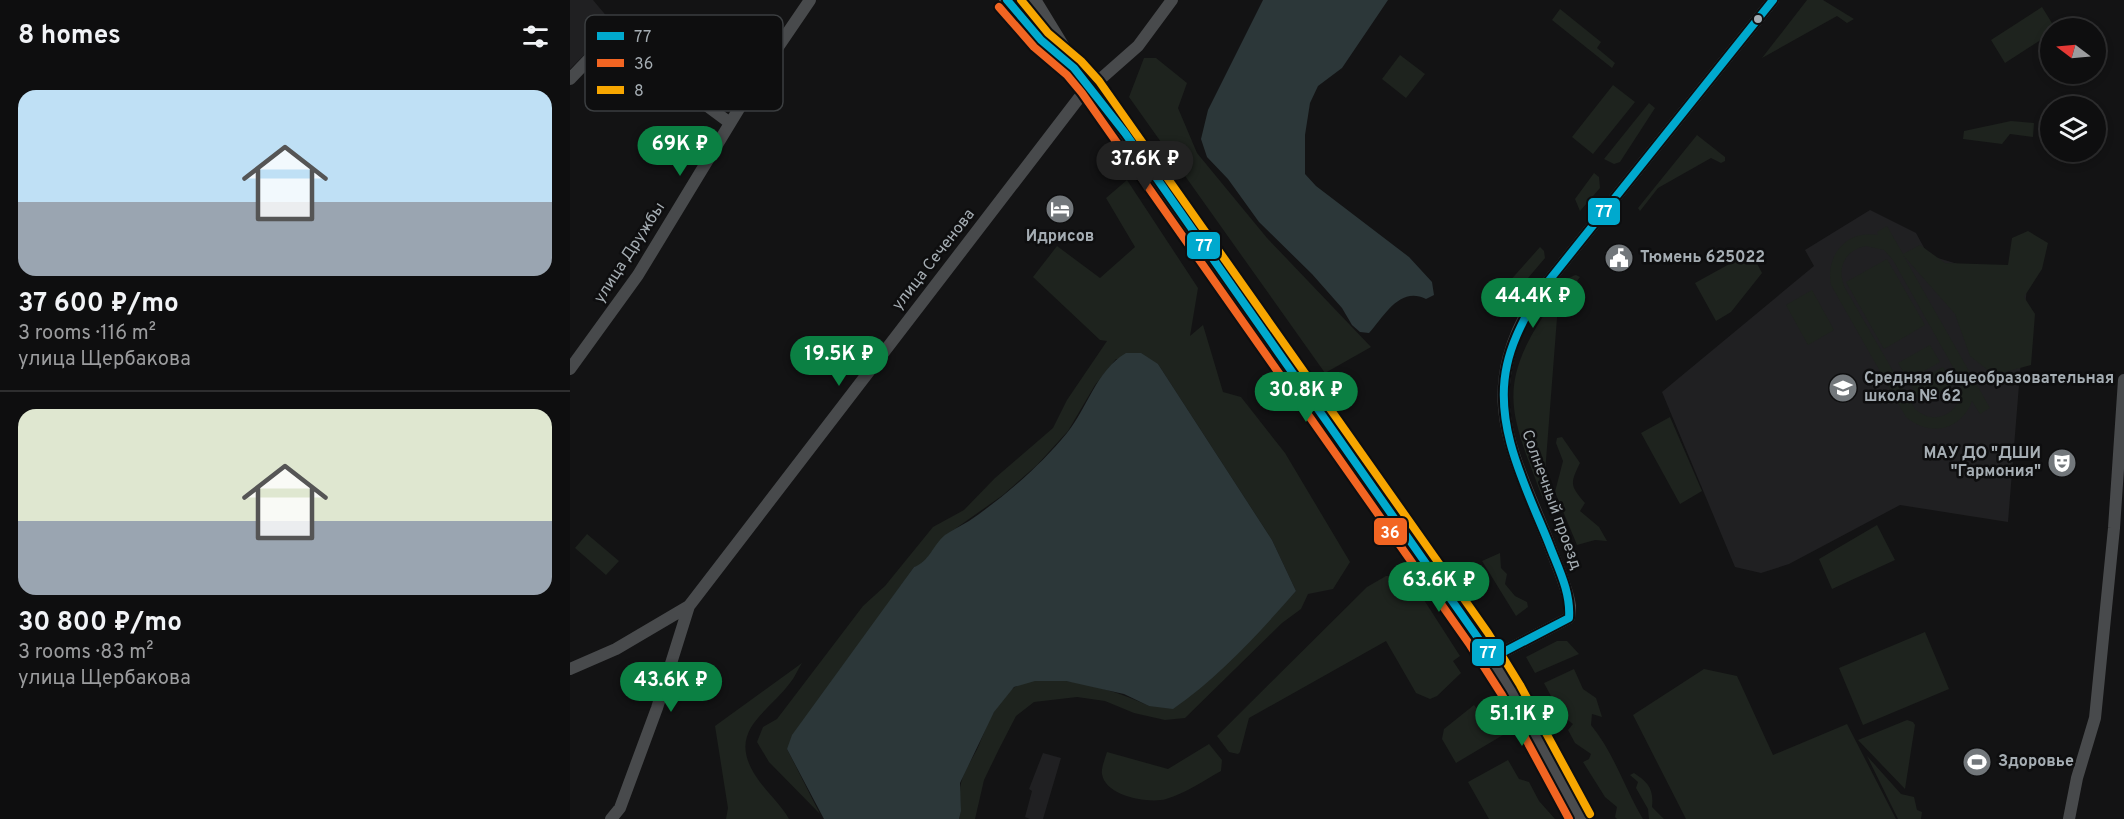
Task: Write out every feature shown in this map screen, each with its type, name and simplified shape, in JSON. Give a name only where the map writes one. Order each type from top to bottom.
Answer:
[{"type":"main road","points":[[1007,0],[1041,40],[1074,68]]},
{"type":"main road","points":[[1033,0],[1074,68],[1226,277],[1492,658],[1581,819]]},
{"type":"street","name":"улица Дружбы","points":[[783,42],[810,0]]},
{"type":"street","name":"улица Сеченова","points":[[611,819],[620,808],[657,708],[689,606],[1079,98],[1138,46],[1172,0]]},
{"type":"street","name":"Солнечный проезд","points":[[1492,658],[1569,618],[1570,606],[1509,439],[1502,405],[1504,370],[1510,345],[1534,298],[1773,0]]},
{"type":"street","points":[[570,79],[585,63]]},
{"type":"street","points":[[714,111],[730,123]]},
{"type":"street","name":"улица Дружбы","points":[[570,369],[638,275],[738,111]]},
{"type":"street","points":[[2069,819],[2077,778],[2095,718],[2114,528],[2124,380]]},
{"type":"street","name":"улица Сеченова","points":[[570,669],[616,649],[689,606]]},
{"type":"shaded area","points":[[570,0],[593,0],[606,15],[585,15],[585,54],[570,69]]},
{"type":"shaded area","points":[[1263,0],[1388,0],[1342,68],[1318,86],[1310,103],[1305,135],[1305,174],[1316,186],[1409,257],[1432,282],[1434,295],[1426,299],[1408,296],[1401,299],[1387,311],[1369,333],[1360,332],[1352,325],[1342,308],[1312,274],[1259,222],[1228,179],[1207,157],[1201,139],[1208,110]]},
{"type":"shaded area","points":[[1807,0],[1823,0],[1854,19],[1847,23],[1837,16],[1762,58]]},
{"type":"shaded area","points":[[2042,7],[2049,18],[2040,18],[2040,40],[2005,63],[1991,40]]},
{"type":"shaded area","points":[[1560,9],[1601,42],[1597,48],[1615,63],[1612,68],[1552,20]]},
{"type":"shaded area","points":[[1400,55],[1425,74],[1406,98],[1382,79]]},
{"type":"shaded area","points":[[1144,58],[1156,58],[1187,83],[1178,108],[1197,153],[1267,238],[1371,347],[1325,373],[1129,97]]},
{"type":"shaded area","points":[[1613,85],[1635,102],[1593,154],[1572,137]]},
{"type":"shaded area","points":[[1649,103],[1655,108],[1620,162],[1614,164],[1604,159]]},
{"type":"shaded area","points":[[2011,121],[2034,123],[2033,137],[2010,134],[2002,144],[1963,139],[1964,131]]},
{"type":"shaded area","points":[[1697,135],[1725,157],[1725,161],[1721,163],[1711,158],[1658,188],[1640,211],[1638,208]]},
{"type":"shaded area","points":[[1594,173],[1599,177],[1600,188],[1580,211],[1575,199]]},
{"type":"shaded area","points":[[1127,180],[1198,288],[1190,336],[1203,325],[1223,392],[1241,397],[1285,453],[1350,562],[1333,589],[1308,594],[1301,609],[1282,623],[1185,718],[1165,720],[1134,713],[1105,701],[1077,697],[1034,702],[1016,716],[999,749],[984,780],[975,819],[959,819],[960,787],[964,773],[998,705],[1015,687],[1045,680],[1063,681],[1101,688],[1149,706],[1234,656],[1296,591],[1272,540],[1158,364],[1116,359],[1095,385],[1068,431],[1037,465],[1003,495],[945,536],[923,564],[914,567],[787,749],[820,814],[769,762],[757,742],[763,727],[777,719],[863,606],[885,586],[933,527],[964,510],[995,478],[1053,428],[1067,400],[1107,341],[1100,340],[1033,277],[1057,246],[1100,278],[1135,247],[1106,198]]},
{"type":"shaded area","name":"Средняя общеобразовательная школа № 62","points":[[1870,210],[1916,233],[1928,255],[2027,285],[2008,522],[1900,505],[1789,564],[1761,573],[1735,567],[1662,392],[1814,266],[1805,250]]},
{"type":"shaded area","points":[[1887,226],[1903,254],[1920,245],[1945,263],[2008,265],[2012,238],[2028,231],[2048,243],[2042,269],[2024,297],[2035,314],[2031,365],[1994,375],[1970,356],[1955,314],[1903,255],[1990,408],[1980,414],[1972,401],[1960,419],[1944,428],[1924,427],[1906,417],[1831,285],[1831,264],[1841,246],[1857,236],[1878,235],[1877,232]],"holes":[[[1866,246],[1884,250],[1893,260],[1958,376],[1961,387],[1960,396],[1956,405],[1943,416],[1924,415],[1915,409],[1842,281],[1844,261],[1853,251]]]},
{"type":"shaded area","points":[[1540,247],[1544,251],[1545,258],[1507,303],[1493,300]]},
{"type":"shaded area","points":[[1751,252],[1762,273],[1731,312],[1716,321],[1695,283]]},
{"type":"shaded area","points":[[1887,259],[1925,325],[1884,349],[1846,282]]},
{"type":"shaded area","points":[[1576,275],[1580,277],[1558,305],[1543,499],[1516,422],[1513,401],[1515,380],[1521,358],[1532,334],[1565,283]]},
{"type":"shaded area","points":[[1812,290],[1834,330],[1808,345],[1786,305]]},
{"type":"shaded area","points":[[1930,345],[1940,362],[1908,380],[1898,363]]},
{"type":"shaded area","points":[[1126,353],[1141,353],[1158,364],[1272,540],[1296,591],[1222,669],[1173,709],[1149,706],[1124,694],[1066,681],[1035,681],[1014,687],[994,712],[960,783],[959,819],[824,819],[787,749],[792,735],[914,567],[927,557],[945,535],[995,502],[1045,457],[1067,433],[1107,369]]},
{"type":"shaded area","points":[[1943,367],[1953,385],[1921,403],[1911,385]]},
{"type":"shaded area","points":[[1670,417],[1702,491],[1680,504],[1641,433]]},
{"type":"shaded area","points":[[1562,437],[1580,463],[1573,485],[1585,503],[1580,511],[1599,527],[1607,541],[1595,540],[1577,545],[1555,492],[1563,461],[1556,443],[1557,438]]},
{"type":"shaded area","points":[[1877,525],[1895,560],[1832,589],[1819,559]]},
{"type":"shaded area","points":[[587,534],[619,561],[606,575],[575,548]]},
{"type":"shaded area","points":[[1500,553],[1501,568],[1507,574],[1505,584],[1515,596],[1527,602],[1528,607],[1516,616],[1482,561]]},
{"type":"shaded area","points":[[1408,575],[1460,656],[1453,661],[1461,673],[1437,696],[1430,699],[1416,693],[1386,641],[1249,718],[1240,752],[1238,754],[1229,752],[1217,736],[1367,587],[1386,576]]},
{"type":"shaded area","points":[[1925,632],[1949,689],[1863,725],[1839,668]]},
{"type":"shaded area","points":[[1557,641],[1567,641],[1579,654],[1535,673],[1526,657]]},
{"type":"shaded area","points":[[802,663],[790,683],[753,724],[745,746],[755,775],[789,819],[726,819],[728,808],[715,726]]},
{"type":"shaded area","points":[[1574,669],[1583,689],[1596,698],[1602,717],[1592,714],[1591,725],[1613,759],[1643,819],[1617,819],[1615,817],[1617,807],[1605,797],[1583,762],[1589,759],[1591,754],[1575,743],[1568,730],[1573,724],[1561,715],[1544,683]]},
{"type":"shaded area","points":[[1704,669],[1737,676],[1773,755],[1847,724],[1896,819],[1686,819],[1633,715]]},
{"type":"shaded area","points":[[1474,705],[1478,710],[1486,706],[1491,708],[1503,735],[1456,763],[1442,739],[1444,729]]},
{"type":"shaded area","points":[[1907,720],[1915,725],[1905,789],[1858,740]]},
{"type":"shaded area","points":[[1209,744],[1222,760],[1221,771],[1166,799],[1149,800],[1129,797],[1111,788],[1105,782],[1102,774],[1107,752],[1168,769]]},
{"type":"shaded area","points":[[1043,753],[1061,758],[1043,819],[1030,819],[1025,817],[1032,791],[1029,789]]},
{"type":"shaded area","points":[[1867,756],[1901,794],[1914,797],[1917,810],[1922,812],[1921,819],[1898,819]]},
{"type":"shaded area","points":[[1508,760],[1519,779],[1529,782],[1539,801],[1555,819],[1489,819],[1468,782]]},
{"type":"shaded area","points":[[1634,773],[1649,787],[1652,807],[1664,819],[1649,819],[1648,809],[1636,788],[1638,782],[1630,775]]},
{"type":"transit line","name":"77","points":[[1007,0],[1041,40],[1074,68],[1125,133],[1492,658],[1569,618],[1568,599],[1563,580],[1522,480],[1508,434],[1504,388],[1509,356],[1515,339],[1535,298],[1773,0]]},
{"type":"transit line","name":"8","points":[[1021,0],[1048,33],[1081,61],[1099,81],[1488,633],[1520,685],[1590,814]]},
{"type":"transit line","name":"36","points":[[999,7],[1034,47],[1067,75],[1082,93],[1470,645],[1502,695],[1569,819]]},
{"type":"place","name":"Идрисов","points":[[1060,209]]},
{"type":"place","name":"Тюмень 625022","points":[[1619,258]]},
{"type":"place","name":"Средняя общеобразовательная школа № 62","points":[[1843,388]]},
{"type":"place","name":"МАУ ДО \"ДШИ \"Гармония\"","points":[[2062,463]]},
{"type":"place","name":"Здоровье","points":[[1977,762]]}]
